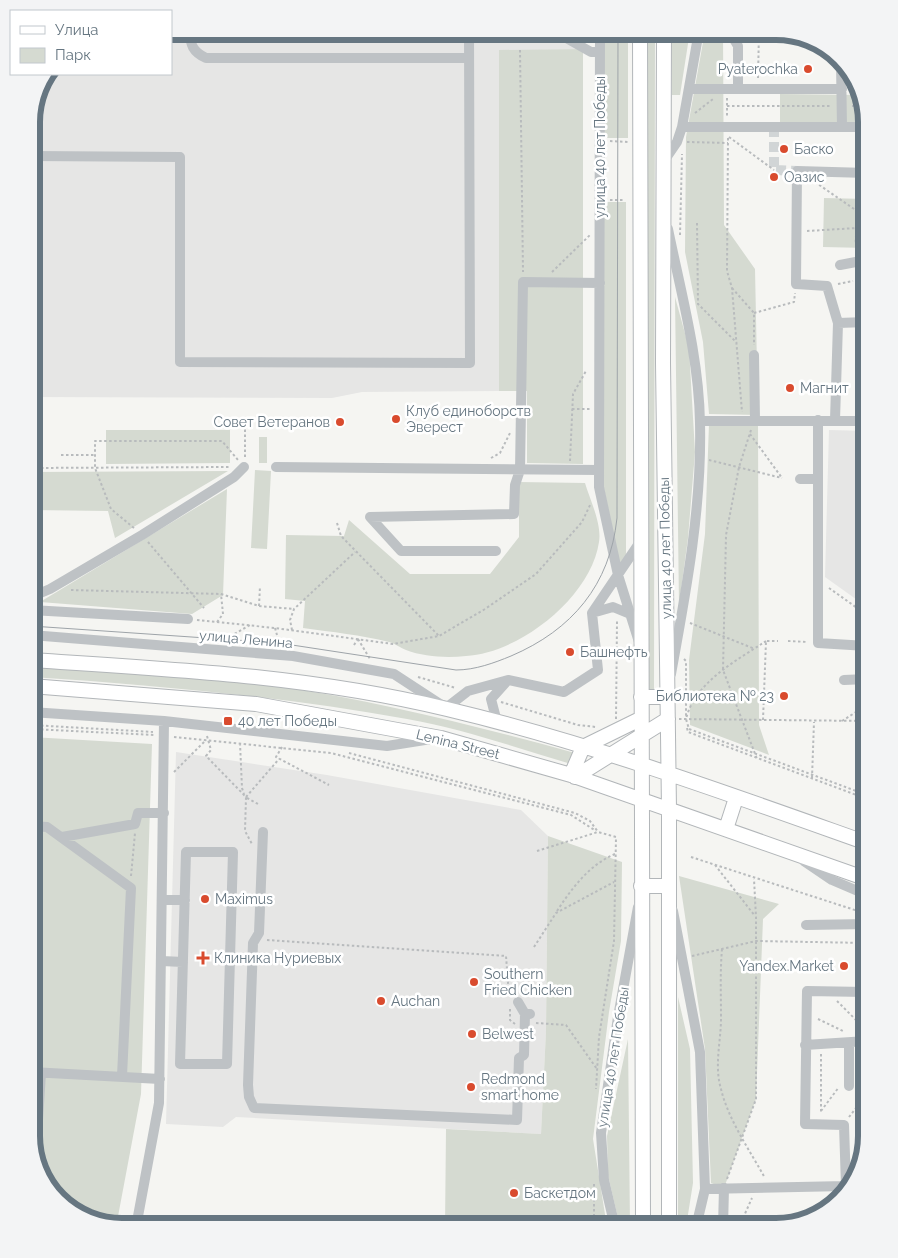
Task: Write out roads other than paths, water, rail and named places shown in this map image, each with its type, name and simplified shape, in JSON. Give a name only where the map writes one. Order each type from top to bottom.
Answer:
[{"type":"main road","name":"улица 40 лет Победы","points":[[640,40],[640,765],[644,1218]]},
{"type":"main road","name":"улица 40 лет Победы","points":[[664,40],[663,363],[669,809],[669,1218]]},
{"type":"main road","points":[[40,661],[183,669],[298,681],[446,708],[640,765],[858,840]]},
{"type":"main road","name":"Lenina Street","points":[[40,687],[256,704],[441,738],[573,776],[858,876]]},
{"type":"main road","points":[[641,697],[667,697]]},
{"type":"main road","points":[[573,776],[583,747],[640,718]]},
{"type":"main road","points":[[573,776],[611,756],[668,719]]},
{"type":"main road","points":[[726,829],[736,798]]},
{"type":"main road","points":[[642,886],[668,886]]},
{"type":"street","points":[[190,40],[194,50],[206,58],[469,58]]},
{"type":"street","points":[[40,156],[180,157],[180,362],[470,363],[469,40]]},
{"type":"street","points":[[570,40],[591,52],[600,52]]},
{"type":"street","name":"улица 40 лет Победы","points":[[600,40],[599,488],[618,574],[640,648]]},
{"type":"street","points":[[664,161],[677,142],[682,127],[698,40]]},
{"type":"street","points":[[734,40],[738,46],[738,88]]},
{"type":"street","points":[[842,74],[842,127]]},
{"type":"street","points":[[689,89],[842,89]]},
{"type":"street","points":[[682,127],[858,127]]},
{"type":"street","points":[[835,420],[838,323],[827,286],[796,284],[797,171],[858,173]]},
{"type":"street","name":"улица 40 лет Победы","points":[[664,210],[693,347],[700,421],[700,459],[694,532],[667,697]]},
{"type":"street","points":[[840,264],[858,261]]},
{"type":"street","points":[[496,551],[400,551],[370,517],[514,514],[515,485],[520,470],[523,282],[600,283]]},
{"type":"street","points":[[838,323],[858,322]]},
{"type":"street","points":[[754,355],[755,420]]},
{"type":"street","points":[[818,420],[818,643],[858,645]]},
{"type":"street","points":[[700,421],[858,421]]},
{"type":"street","points":[[40,593],[167,519],[234,477],[244,467]]},
{"type":"street","points":[[276,467],[599,470]]},
{"type":"street","points":[[800,479],[817,479]]},
{"type":"street","points":[[446,708],[468,692],[508,680],[564,692],[598,670],[592,613],[640,542]]},
{"type":"street","points":[[592,613],[613,607],[630,614]]},
{"type":"street","points":[[40,611],[188,619]]},
{"type":"street","name":"улица Ленина","points":[[40,636],[293,656],[394,674],[446,708]]},
{"type":"street","points":[[844,680],[858,679]]},
{"type":"street","points":[[497,722],[491,699],[508,680]]},
{"type":"street","points":[[40,713],[164,721],[387,746],[441,738]]},
{"type":"street","points":[[138,1218],[160,1103],[164,721]]},
{"type":"street","points":[[62,837],[135,824],[138,813],[164,813]]},
{"type":"street","points":[[819,826],[858,833]]},
{"type":"street","points":[[40,827],[47,827],[62,837],[131,888],[122,1076]]},
{"type":"street","points":[[263,832],[259,933],[253,943],[248,1085],[249,1096],[254,1108],[517,1120],[519,1058],[524,1055],[525,1026],[528,1014],[518,1002]]},
{"type":"street","points":[[186,852],[234,852],[227,1064],[180,1064],[183,962],[186,852]]},
{"type":"street","points":[[793,853],[832,880],[858,892]]},
{"type":"street","name":"улица 40 лет Победы","points":[[613,1218],[604,1180],[601,1133],[618,1017],[642,886]]},
{"type":"street","name":"улица 40 лет Победы","points":[[668,886],[700,1052],[705,1189],[698,1218]]},
{"type":"street","points":[[162,900],[185,900]]},
{"type":"street","points":[[806,925],[858,924]]},
{"type":"street","points":[[162,961],[183,962]]},
{"type":"street","points":[[846,1179],[844,1125],[805,1124],[806,1014],[808,990],[858,992]]},
{"type":"street","points":[[805,1045],[858,1042],[849,1072],[849,1086]]},
{"type":"street","points":[[40,1073],[160,1079]]},
{"type":"street","points":[[705,1189],[757,1187],[839,1188]]},
{"type":"street","points":[[724,1188],[724,1218]]},
{"type":"tunnel","points":[[774,127],[774,170],[797,171]]},
{"type":"tram line","points":[[40,627],[279,643],[463,670],[491,664],[511,656],[533,645],[570,619],[596,584],[606,564],[613,542],[617,518],[618,40]]},
{"type":"place","name":"Pyaterochka","points":[[808,69]]},
{"type":"place","name":"Баско","points":[[784,149]]},
{"type":"place","name":"Оазис","points":[[774,177]]},
{"type":"place","name":"Магнит","points":[[790,388]]},
{"type":"place","name":"Клуб единоборств Эверест","points":[[396,419]]},
{"type":"place","name":"Совет Ветеранов","points":[[340,422]]},
{"type":"place","name":"Башнефть","points":[[570,652]]},
{"type":"place","name":"Библиотека № 23","points":[[784,696]]},
{"type":"place","name":"40 лет Победы","points":[[228,721]]},
{"type":"place","name":"Maximus","points":[[205,899]]},
{"type":"place","name":"Клиника Нуриевых","points":[[203,958]]},
{"type":"place","name":"Yandex.Market","points":[[844,966]]},
{"type":"place","name":"Southern Fried Chicken","points":[[474,982]]},
{"type":"place","name":"Auchan","points":[[381,1001]]},
{"type":"place","name":"Belwest","points":[[472,1034]]},
{"type":"place","name":"Redmond smart home","points":[[471,1087]]},
{"type":"place","name":"Баскетдом","points":[[514,1193]]}]
